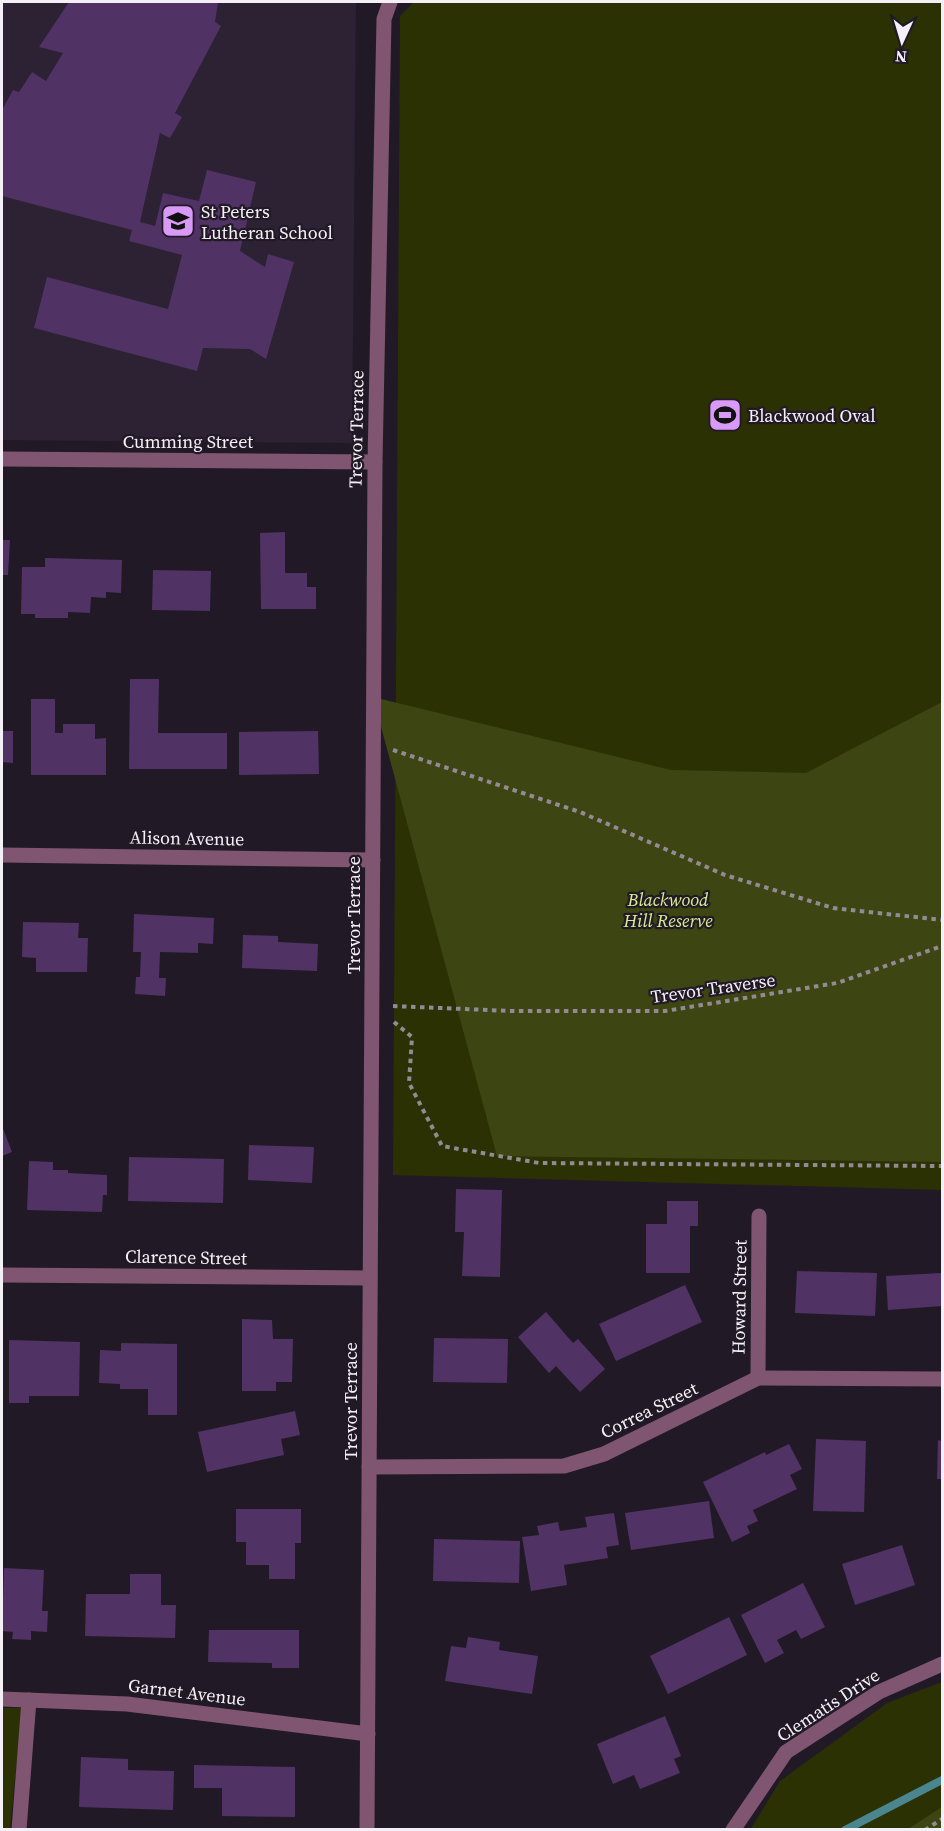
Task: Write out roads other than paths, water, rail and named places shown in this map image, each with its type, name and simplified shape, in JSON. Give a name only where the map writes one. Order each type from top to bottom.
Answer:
[{"type":"street","name":"Trevor Terrace","points":[[367,1830],[375,462],[384,19],[390,2]]},
{"type":"street","name":"Cumming Street","points":[[2,459],[375,462]]},
{"type":"street","name":"Alison Avenue","points":[[2,855],[373,860]]},
{"type":"street","name":"Howard Street","points":[[758,1378],[759,1216]]},
{"type":"street","name":"Clarence Street","points":[[2,1275],[370,1278]]},
{"type":"street","name":"Correa Street","points":[[369,1467],[564,1466],[604,1454],[758,1378],[942,1379]]},
{"type":"street","name":"Clematis Drive","points":[[733,1830],[786,1752],[879,1692],[942,1664]]},
{"type":"street","name":"Garnet Avenue","points":[[2,1699],[127,1704],[368,1734]]},
{"type":"street","points":[[18,1830],[29,1700]]},
{"type":"waterway","points":[[845,1830],[942,1780]]},
{"type":"place","name":"St Peters Lutheran School","points":[[178,221]]},
{"type":"place","name":"Blackwood Oval","points":[[725,415]]},
{"type":"park label","name":"Blackwood Hill Reserve","points":[[668,909]]}]
